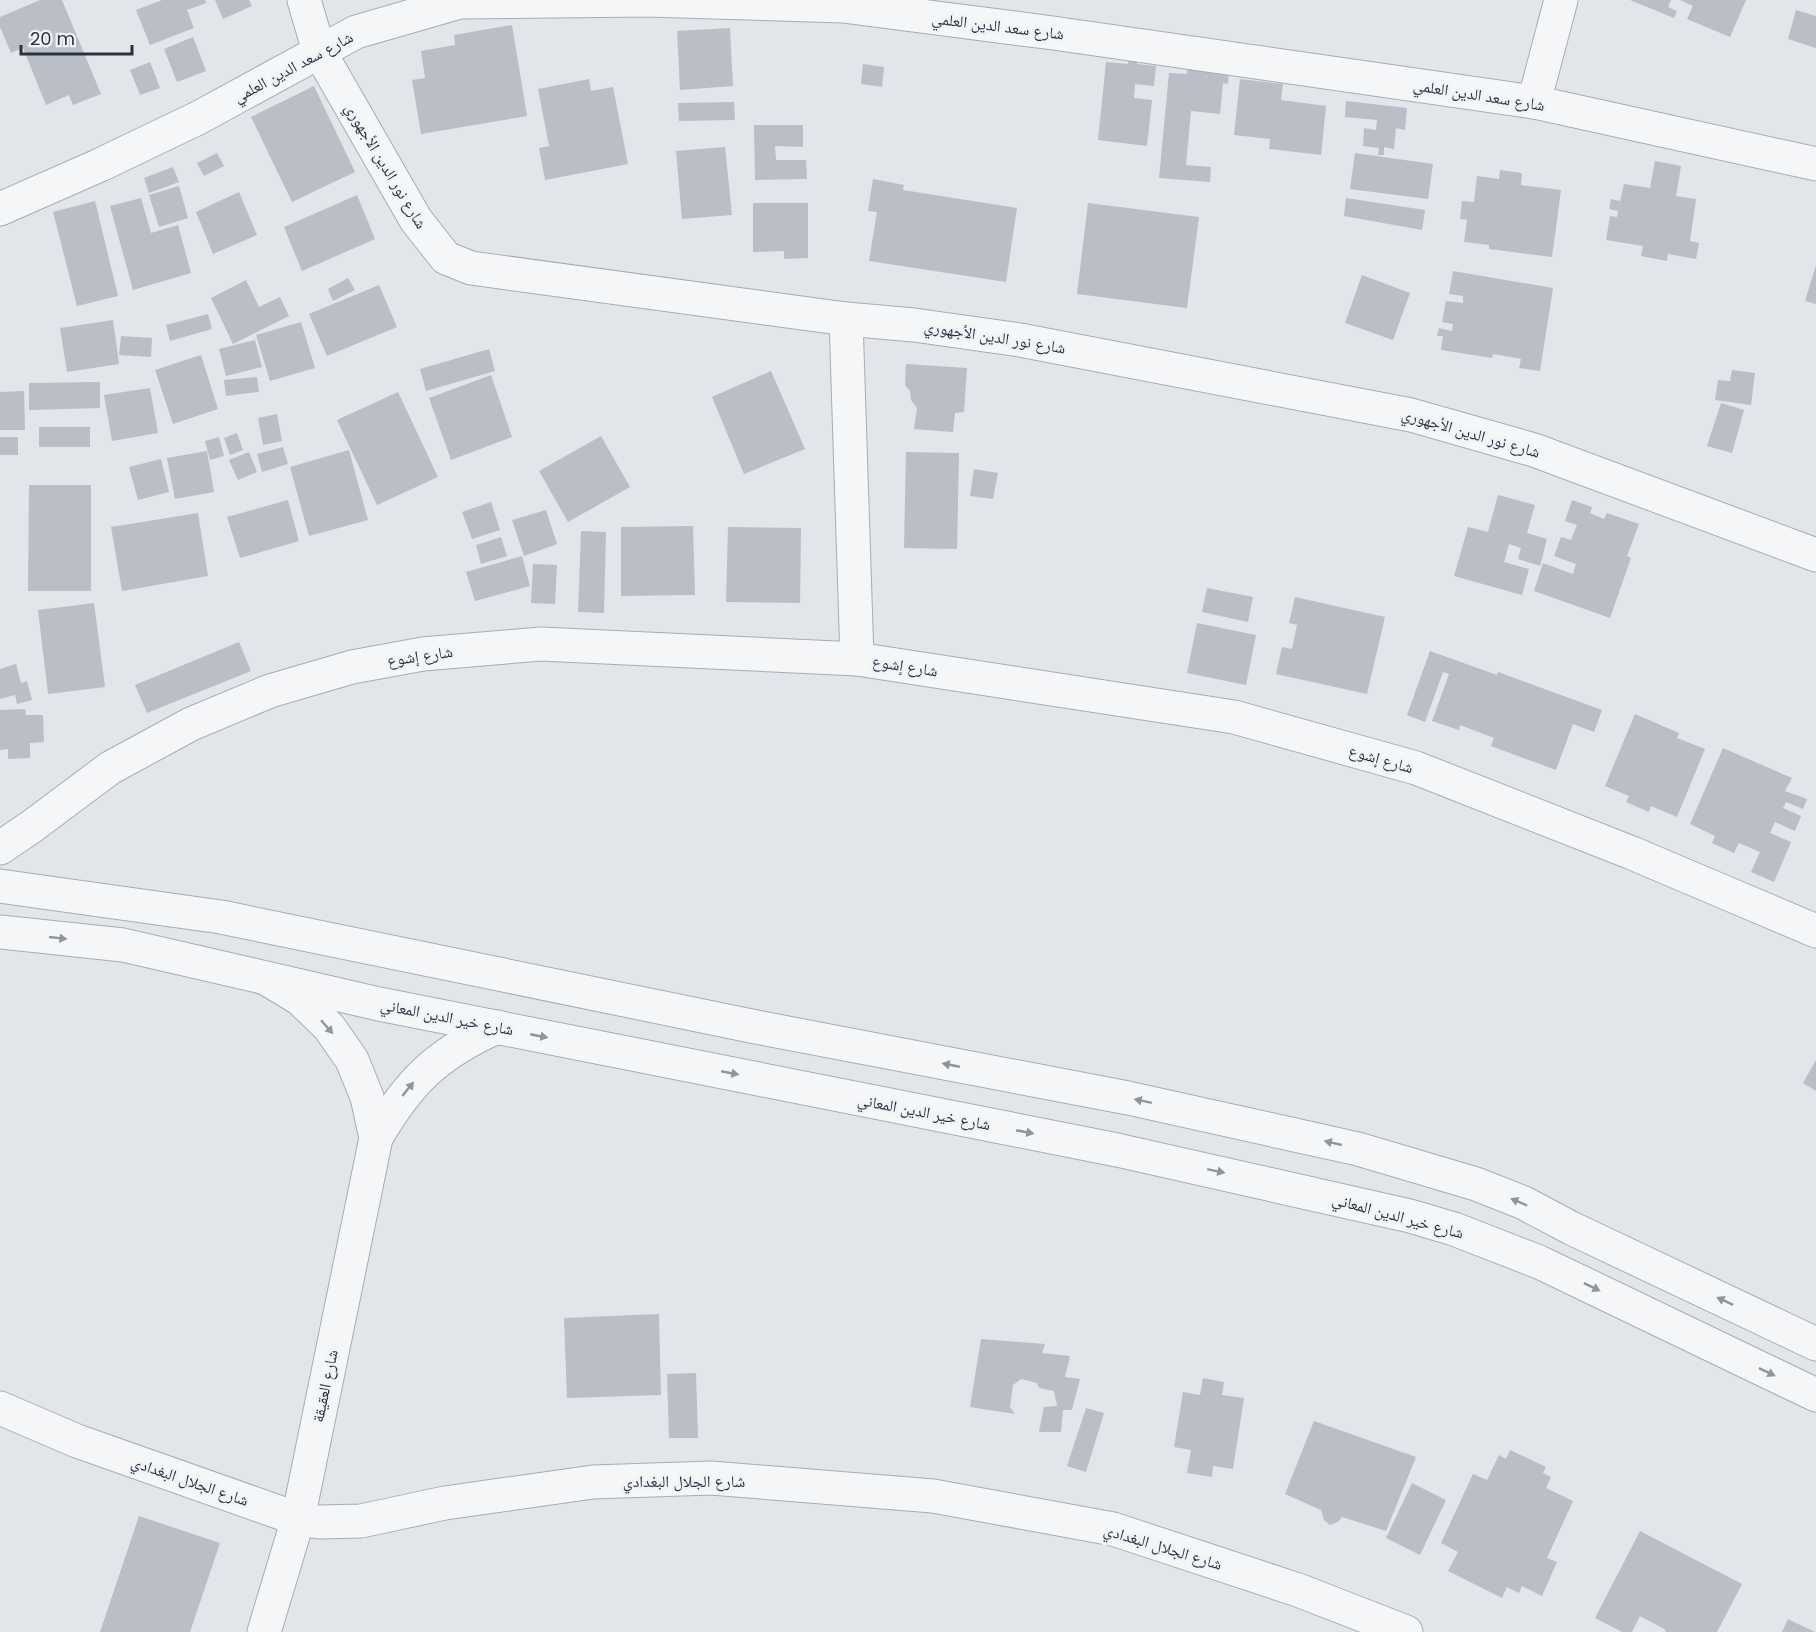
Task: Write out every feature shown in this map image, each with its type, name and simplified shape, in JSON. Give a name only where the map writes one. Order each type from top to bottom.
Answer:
[{"type":"street","name":"شارع نور الدين الأجهوري","points":[[304,0],[319,51],[416,220],[446,258],[471,268],[846,319],[914,325],[1020,340],[1411,416],[1534,450],[1816,555]]},
{"type":"street","name":"شارع سعد الدين العلمي","points":[[0,209],[198,118],[356,32],[460,1],[647,0],[843,6],[1053,33],[1534,102],[1816,164]]},
{"type":"street","points":[[1534,102],[1561,0]]},
{"type":"street","points":[[846,319],[857,659]]},
{"type":"street","name":"شارع إشوع","points":[[0,848],[110,768],[191,724],[270,691],[352,667],[423,654],[541,644],[857,659],[1234,717],[1416,768],[1632,853],[1816,931]]},
{"type":"street","points":[[0,886],[221,917],[722,1020],[1128,1098],[1358,1149],[1476,1184],[1524,1203],[1571,1228],[1816,1344]]},
{"type":"street","name":"شارع خير الدين المعاني","points":[[0,932],[123,945],[379,1004],[1117,1150],[1410,1216],[1454,1229],[1539,1262],[1816,1395]]},
{"type":"street","name":"شارع العقيقة","points":[[266,978],[300,999],[329,1027],[352,1060],[368,1097],[376,1138]]},
{"type":"street","name":"شارع العقيقة","points":[[264,1632],[298,1519],[376,1138],[393,1108],[414,1082],[430,1067],[467,1041],[497,1027]]},
{"type":"street","name":"شارع الجلال البغدادي","points":[[0,1408],[77,1441],[298,1519],[319,1522],[361,1521],[445,1503],[593,1482],[711,1478],[933,1496],[1113,1529],[1298,1590],[1406,1632]]},
{"type":"building","points":[[40,0],[62,0],[101,94],[73,105],[69,95],[46,105],[23,48],[11,53],[0,27],[0,17]]},
{"type":"building","points":[[162,0],[205,0],[206,3],[187,10],[194,28],[150,45],[136,10]]},
{"type":"building","points":[[215,0],[249,0],[252,6],[223,19]]},
{"type":"building","points":[[1630,0],[1671,0],[1668,7],[1677,11],[1674,18]]},
{"type":"building","points":[[1680,0],[1746,0],[1730,37],[1687,19],[1693,6]]},
{"type":"building","points":[[1796,10],[1816,16],[1816,48],[1788,39]]},
{"type":"building","points":[[512,25],[527,116],[421,134],[412,80],[425,78],[421,51],[455,45],[454,35]]},
{"type":"building","points":[[730,28],[733,86],[680,90],[677,31]]},
{"type":"building","points":[[193,37],[206,71],[177,82],[164,49]]},
{"type":"building","points":[[1129,56],[1138,57],[1137,64],[1156,66],[1154,86],[1135,84],[1134,98],[1152,100],[1147,146],[1098,140],[1106,62],[1128,64]]},
{"type":"building","points":[[1188,60],[1229,70],[1228,84],[1223,83],[1220,114],[1191,111],[1186,165],[1211,167],[1210,182],[1159,178],[1169,73],[1187,74]]},
{"type":"building","points":[[150,62],[160,88],[140,95],[130,70]]},
{"type":"building","points":[[863,64],[884,67],[882,87],[861,84]]},
{"type":"building","points":[[589,79],[591,91],[613,87],[628,164],[545,180],[539,148],[549,146],[538,89]]},
{"type":"building","points":[[1240,79],[1283,84],[1281,100],[1326,106],[1321,155],[1269,149],[1270,139],[1234,135]]},
{"type":"building","points":[[314,86],[355,172],[292,202],[251,117]]},
{"type":"building","points":[[1346,101],[1407,108],[1405,130],[1396,128],[1394,149],[1384,147],[1384,155],[1378,155],[1379,148],[1363,146],[1364,128],[1376,130],[1377,120],[1345,117]]},
{"type":"building","points":[[734,102],[735,120],[679,121],[678,103]]},
{"type":"building","points":[[754,125],[803,125],[803,147],[775,146],[776,160],[806,160],[807,179],[755,180]]},
{"type":"building","points":[[725,147],[732,215],[682,219],[676,151]]},
{"type":"building","points":[[217,153],[224,166],[204,176],[197,163]]},
{"type":"building","points":[[1355,153],[1433,164],[1428,199],[1350,189]]},
{"type":"building","points":[[1655,161],[1681,166],[1676,196],[1696,199],[1690,241],[1699,243],[1696,259],[1668,254],[1667,261],[1641,256],[1643,246],[1606,240],[1610,216],[1617,217],[1618,211],[1609,209],[1611,199],[1620,201],[1624,184],[1650,188]]},
{"type":"building","points":[[173,167],[179,182],[149,193],[144,178]]},
{"type":"building","points":[[1500,170],[1522,173],[1521,185],[1561,190],[1552,257],[1489,249],[1489,245],[1464,242],[1467,220],[1460,219],[1462,201],[1474,202],[1477,176],[1499,179]]},
{"type":"building","points":[[873,179],[904,185],[903,190],[1017,208],[1006,282],[869,261],[877,212],[868,211]]},
{"type":"building","points":[[179,186],[188,218],[159,227],[149,195]]},
{"type":"building","points":[[239,192],[257,235],[213,254],[196,212]]},
{"type":"building","points":[[357,195],[375,239],[302,271],[284,227]]},
{"type":"building","points":[[141,198],[151,233],[178,225],[191,273],[133,290],[110,206]]},
{"type":"building","points":[[1346,198],[1425,210],[1422,230],[1344,216]]},
{"type":"building","points":[[95,201],[118,296],[77,306],[53,212]]},
{"type":"building","points":[[753,203],[808,203],[808,258],[784,259],[784,251],[753,252]]},
{"type":"building","points":[[1088,203],[1199,217],[1187,308],[1077,294]]},
{"type":"building","points":[[1816,265],[1816,304],[1805,301]]},
{"type":"building","points":[[1453,271],[1553,288],[1540,371],[1519,368],[1521,359],[1493,354],[1492,358],[1441,350],[1443,336],[1437,336],[1439,328],[1452,331],[1453,324],[1442,322],[1446,301],[1463,303],[1463,296],[1449,294]]},
{"type":"building","points":[[1362,275],[1410,293],[1393,340],[1345,323]]},
{"type":"building","points":[[348,278],[355,290],[333,301],[328,289]]},
{"type":"building","points":[[246,280],[259,307],[280,297],[289,316],[233,344],[211,298]]},
{"type":"building","points":[[379,285],[397,327],[327,356],[309,314]]},
{"type":"building","points":[[208,314],[212,329],[170,341],[166,325]]},
{"type":"building","points":[[113,320],[119,364],[67,372],[60,328]]},
{"type":"building","points":[[301,322],[315,368],[270,381],[256,335]]},
{"type":"building","points":[[121,336],[152,338],[151,357],[119,355]]},
{"type":"building","points":[[255,340],[262,367],[226,376],[219,349]]},
{"type":"building","points":[[489,349],[495,371],[426,391],[420,369]]},
{"type":"building","points":[[201,355],[218,409],[173,424],[155,370]]},
{"type":"building","points":[[906,364],[967,368],[964,412],[955,413],[953,432],[914,429],[917,408],[905,385]]},
{"type":"building","points":[[1732,370],[1755,373],[1751,405],[1715,400],[1718,380],[1730,381]]},
{"type":"building","points":[[771,371],[805,449],[744,474],[712,397]]},
{"type":"building","points":[[491,375],[512,437],[451,460],[429,398]]},
{"type":"building","points":[[257,377],[259,392],[226,396],[224,380]]},
{"type":"building","points":[[100,382],[100,408],[29,410],[29,383]]},
{"type":"building","points":[[150,388],[158,433],[112,441],[104,395]]},
{"type":"building","points":[[24,391],[25,430],[0,430],[0,392]]},
{"type":"building","points":[[398,392],[438,477],[377,505],[337,420]]},
{"type":"building","points":[[1721,403],[1744,410],[1732,453],[1707,446]]},
{"type":"building","points":[[277,414],[282,441],[263,445],[258,418]]},
{"type":"building","points":[[39,427],[90,427],[90,447],[39,447]]},
{"type":"building","points":[[237,433],[243,450],[230,455],[224,438]]},
{"type":"building","points":[[601,436],[630,487],[568,522],[539,471]]},
{"type":"building","points":[[0,437],[18,437],[18,455],[0,455]]},
{"type":"building","points":[[219,437],[224,456],[210,460],[205,441]]},
{"type":"building","points":[[283,447],[288,464],[262,472],[257,454]]},
{"type":"building","points":[[349,450],[368,520],[309,536],[290,467]]},
{"type":"building","points":[[207,451],[214,492],[175,499],[167,458]]},
{"type":"building","points":[[249,452],[257,472],[238,480],[229,460]]},
{"type":"building","points":[[906,452],[959,453],[957,549],[904,548]]},
{"type":"building","points":[[161,459],[169,492],[138,500],[129,467]]},
{"type":"building","points":[[974,469],[998,473],[993,499],[970,496]]},
{"type":"building","points":[[29,485],[91,485],[91,591],[28,591]]},
{"type":"building","points":[[1498,495],[1535,505],[1527,533],[1547,539],[1540,566],[1518,559],[1521,548],[1509,544],[1504,562],[1529,569],[1522,595],[1454,576],[1468,527],[1488,532]]},
{"type":"building","points":[[288,500],[299,541],[240,558],[227,517]]},
{"type":"building","points":[[1572,500],[1592,507],[1590,513],[1604,519],[1607,513],[1639,524],[1627,556],[1631,558],[1610,618],[1534,591],[1543,563],[1573,574],[1576,564],[1554,556],[1561,537],[1571,540],[1577,525],[1565,521]]},
{"type":"building","points":[[491,502],[500,530],[472,539],[462,512]]},
{"type":"building","points":[[546,510],[557,544],[524,556],[512,520]]},
{"type":"building","points":[[198,513],[208,576],[122,591],[111,527]]},
{"type":"building","points":[[693,526],[695,595],[621,596],[621,527]]},
{"type":"building","points":[[728,527],[801,528],[800,603],[726,602]]},
{"type":"building","points":[[581,531],[606,532],[604,613],[578,612]]},
{"type":"building","points":[[501,537],[507,556],[481,564],[476,545]]},
{"type":"building","points":[[522,556],[530,586],[475,601],[466,572]]},
{"type":"building","points":[[533,564],[557,565],[555,604],[531,603]]},
{"type":"building","points":[[1207,588],[1253,597],[1248,622],[1202,612]]},
{"type":"building","points":[[1295,597],[1385,617],[1367,694],[1276,674],[1282,647],[1292,649],[1297,625],[1289,623]]},
{"type":"building","points":[[94,603],[105,687],[48,694],[38,610]]},
{"type":"building","points":[[1197,623],[1256,635],[1246,685],[1187,673]]},
{"type":"building","points":[[239,642],[251,671],[147,713],[135,685]]},
{"type":"building","points":[[1430,651],[1497,675],[1498,672],[1602,710],[1594,732],[1573,724],[1556,770],[1491,746],[1494,738],[1460,725],[1459,730],[1432,721],[1449,674],[1443,672],[1425,722],[1407,715]]},
{"type":"building","points":[[16,664],[21,683],[27,681],[32,700],[17,704],[15,695],[0,699],[0,669]]},
{"type":"building","points":[[25,709],[26,715],[43,715],[44,742],[30,743],[30,758],[8,759],[8,749],[0,750],[0,710]]},
{"type":"building","points":[[1635,714],[1679,733],[1677,738],[1705,749],[1677,817],[1651,806],[1649,812],[1626,802],[1629,796],[1605,786]]},
{"type":"building","points":[[1723,748],[1792,778],[1785,791],[1807,799],[1803,809],[1786,802],[1783,808],[1801,816],[1795,831],[1775,822],[1770,833],[1791,842],[1774,882],[1751,872],[1760,852],[1739,843],[1734,853],[1712,843],[1715,836],[1690,824]]},
{"type":"building","points":[[1816,1060],[1816,1091],[1803,1083]]},
{"type":"building","points":[[659,1314],[661,1395],[567,1398],[564,1318]]},
{"type":"building","points":[[981,1339],[1045,1344],[1042,1353],[1070,1356],[1065,1377],[1080,1379],[1072,1410],[1063,1410],[1061,1432],[1039,1432],[1044,1407],[1057,1406],[1054,1391],[1039,1388],[1037,1383],[1021,1379],[1013,1385],[1010,1407],[1015,1414],[970,1407]]},
{"type":"building","points":[[696,1373],[698,1438],[669,1438],[667,1374]]},
{"type":"building","points":[[1203,1378],[1224,1382],[1222,1395],[1244,1398],[1233,1469],[1213,1466],[1212,1477],[1187,1473],[1191,1450],[1174,1447],[1183,1392],[1200,1395]]},
{"type":"building","points":[[1086,1408],[1104,1413],[1086,1472],[1067,1466]]},
{"type":"building","points":[[1314,1421],[1416,1457],[1386,1531],[1342,1517],[1338,1522],[1330,1525],[1324,1520],[1321,1510],[1285,1494]]},
{"type":"building","points":[[1510,1450],[1546,1467],[1543,1473],[1551,1477],[1546,1488],[1573,1501],[1547,1558],[1557,1562],[1542,1596],[1522,1586],[1519,1593],[1507,1587],[1502,1598],[1448,1571],[1458,1552],[1441,1543],[1473,1474],[1487,1480],[1499,1455],[1506,1459]]},
{"type":"building","points":[[1412,1483],[1446,1500],[1420,1555],[1386,1538]]},
{"type":"building","points":[[139,1516],[220,1543],[190,1632],[100,1632]]},
{"type":"building","points":[[1640,1531],[1742,1584],[1717,1632],[1665,1632],[1666,1630],[1640,1616],[1632,1632],[1622,1632],[1595,1618]]},
{"type":"building","points":[[1788,1619],[1796,1623],[1815,1632],[1782,1632]]}]
